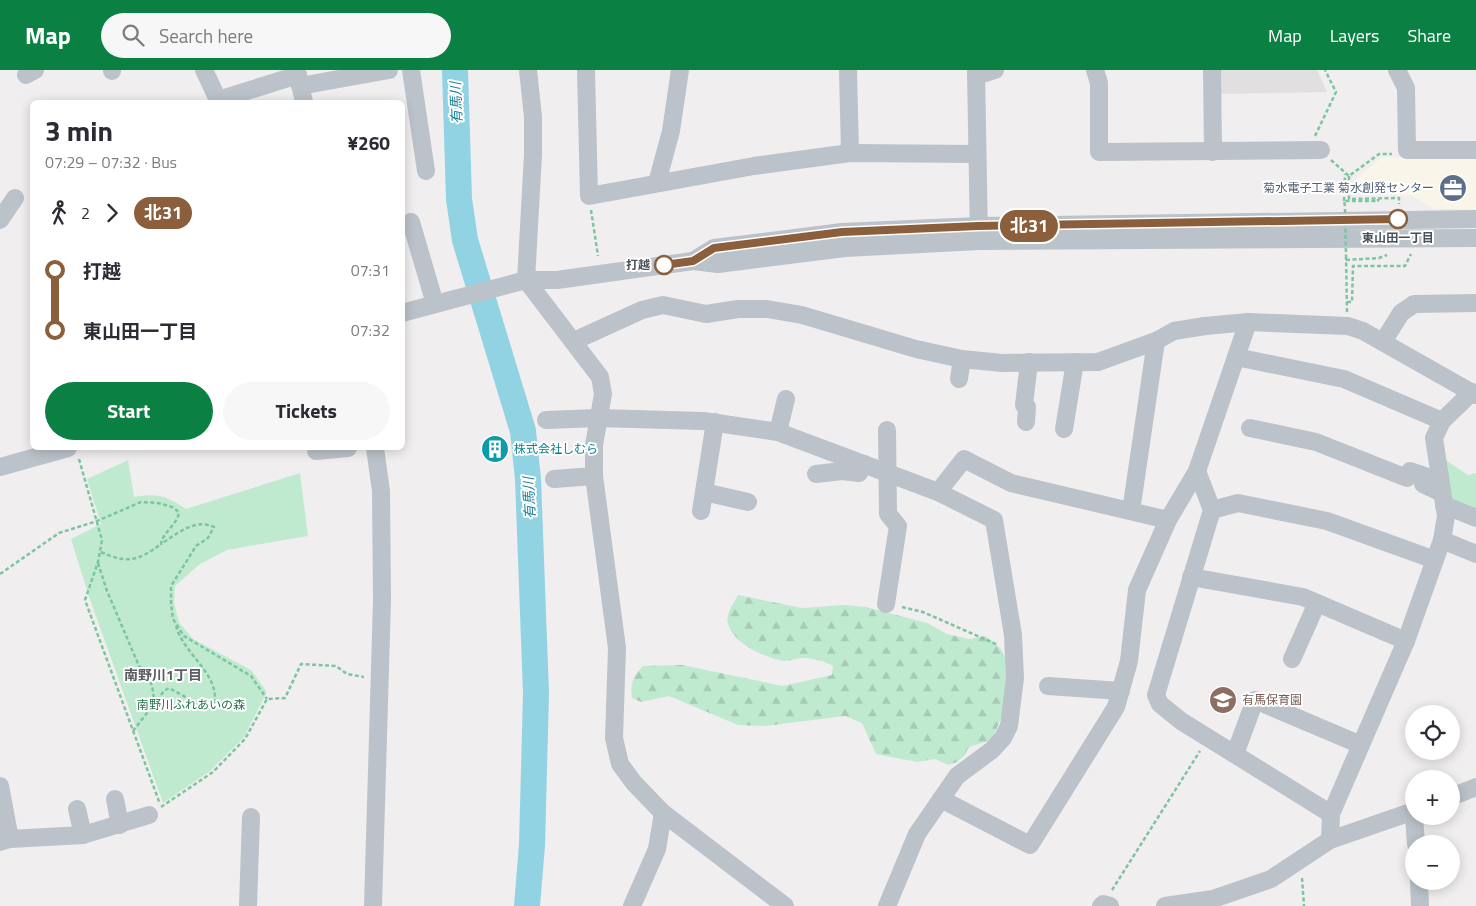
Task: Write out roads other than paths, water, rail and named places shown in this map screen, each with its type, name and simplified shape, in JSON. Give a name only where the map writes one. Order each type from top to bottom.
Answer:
[{"type":"street","points":[[204,70],[219,100]]},
{"type":"street","points":[[224,100],[300,83],[389,70]]},
{"type":"street","points":[[412,70],[426,171]]},
{"type":"street","points":[[528,70],[533,117],[533,155],[526,280],[600,377],[603,394],[594,445],[594,476],[617,648],[614,738],[620,764],[634,783],[663,813],[785,906]]},
{"type":"street","points":[[586,70],[589,196],[754,166],[850,153],[977,154]]},
{"type":"street","points":[[656,183],[671,131],[680,70]]},
{"type":"street","points":[[848,70],[850,153]]},
{"type":"street","points":[[978,234],[976,73],[994,70]]},
{"type":"street","points":[[1095,70],[1098,83],[1099,152],[1321,150]]},
{"type":"street","points":[[1212,70],[1213,152]]},
{"type":"street","points":[[1397,70],[1406,88],[1407,150],[1476,150]]},
{"type":"street","points":[[0,220],[15,198]]},
{"type":"street","points":[[405,312],[526,280],[557,280],[693,261],[718,264],[978,234],[1476,219]]},
{"type":"street","points":[[411,222],[435,304]]},
{"type":"street","points":[[978,234],[1476,238]]},
{"type":"street","points":[[1383,342],[1401,313],[1414,304],[1476,303]]},
{"type":"street","points":[[574,342],[642,310],[664,305],[706,314],[738,309],[767,309],[802,315],[916,349],[962,360],[1098,362],[1156,341],[1174,331],[1206,326],[1248,322],[1348,326],[1383,342],[1474,393],[1442,421],[1434,438],[1446,516],[1442,540],[1406,641],[1331,814],[1330,840]]},
{"type":"street","points":[[941,799],[1030,845],[1116,707],[1129,661],[1137,590],[1168,520],[1197,471],[1248,322]]},
{"type":"street","points":[[1131,511],[1156,341]]},
{"type":"street","points":[[1236,357],[1344,379],[1442,421]]},
{"type":"street","points":[[959,379],[962,360]]},
{"type":"street","points":[[1026,422],[1027,407],[1024,405],[1029,362]]},
{"type":"street","points":[[1064,429],[1075,362]]},
{"type":"street","points":[[778,432],[786,399]]},
{"type":"street","points":[[546,420],[598,418],[714,422],[778,432],[938,492],[994,520],[1013,635],[1015,678],[1009,726],[1003,738],[992,750],[957,776],[917,834],[886,906]]},
{"type":"street","points":[[701,511],[714,422]]},
{"type":"street","points":[[1250,428],[1316,442],[1407,478],[1410,471],[1425,476],[1423,484],[1443,499],[1476,518]]},
{"type":"street","points":[[886,430],[888,514],[898,526],[886,604]]},
{"type":"street","points":[[316,451],[327,450]]},
{"type":"street","points":[[373,906],[382,600],[381,491],[375,450]]},
{"type":"street","points":[[0,467],[73,452]]},
{"type":"street","points":[[938,492],[964,459],[1011,484],[1168,520]]},
{"type":"street","points":[[816,474],[842,471],[859,473],[864,464]]},
{"type":"street","points":[[1197,471],[1212,510],[1156,695],[1160,704],[1208,738],[1331,814]]},
{"type":"street","points":[[554,479],[594,476]]},
{"type":"street","points":[[704,492],[748,502]]},
{"type":"street","points":[[1212,510],[1238,503],[1327,521],[1435,560]]},
{"type":"street","points":[[1442,540],[1476,554]]},
{"type":"street","points":[[1191,577],[1303,597],[1406,641]]},
{"type":"street","points":[[1292,659],[1317,603]]},
{"type":"street","points":[[1048,686],[1121,691]]},
{"type":"street","points":[[1235,754],[1255,700],[1361,745]]},
{"type":"street","points":[[0,786],[5,841],[83,835],[155,811]]},
{"type":"street","points":[[1460,793],[1476,787]]},
{"type":"street","points":[[115,799],[120,824]]},
{"type":"street","points":[[77,809],[83,835]]},
{"type":"street","points":[[632,906],[657,849],[663,813]]},
{"type":"street","points":[[1165,906],[1213,902],[1271,879],[1330,840],[1405,815]]},
{"type":"street","points":[[248,906],[251,817]]},
{"type":"street","points":[[1419,890],[1420,906]]},
{"type":"waterway","name":"有馬川","points":[[455,70],[459,199],[465,240],[523,431],[528,479],[536,693],[532,845],[527,906]]},
{"type":"place","name":"菊水電子工業 菊水創発センター","points":[[1453,188]]},
{"type":"place","name":"東山田一丁目","points":[[1398,219]]},
{"type":"place","name":"打越","points":[[664,265]]},
{"type":"place","name":"株式会社しむら","points":[[495,449]]},
{"type":"place","name":"有馬保育園","points":[[1223,700]]},
{"type":"district","name":"南野川1丁目","points":[[163,675]]},
{"type":"park label","name":"南野川ふれあいの森","points":[[191,705]]}]
